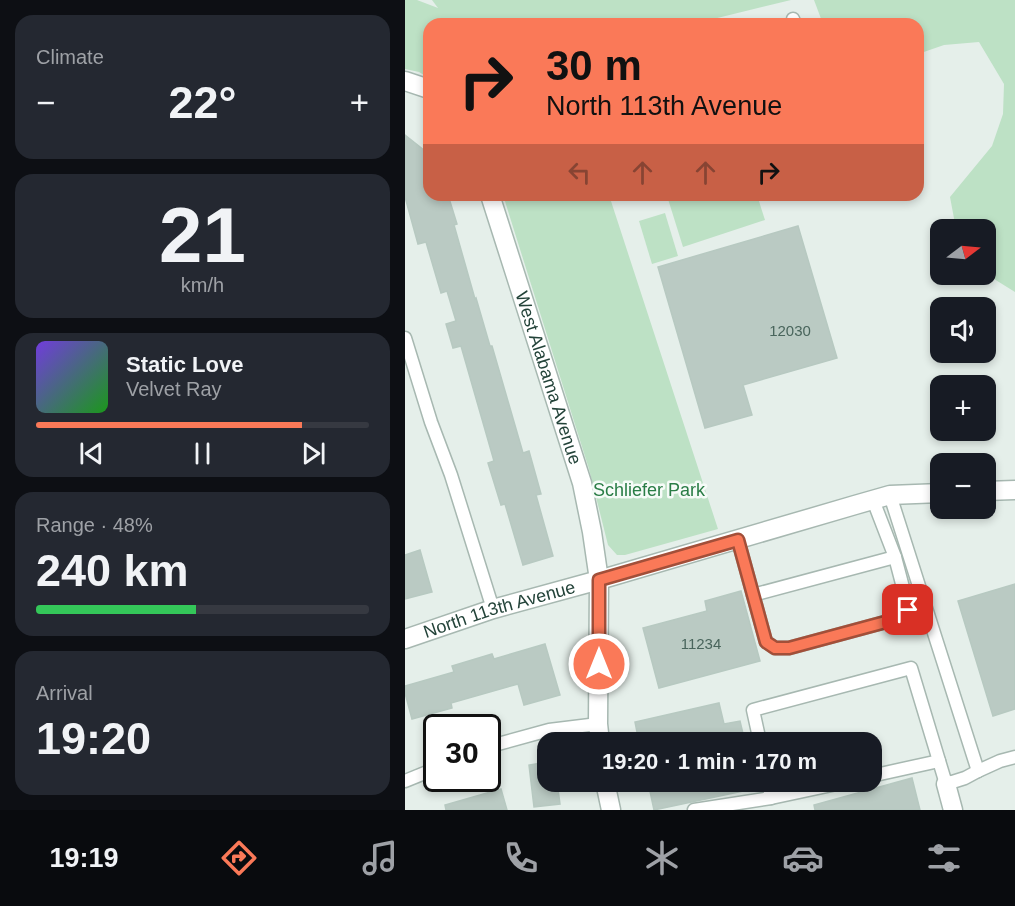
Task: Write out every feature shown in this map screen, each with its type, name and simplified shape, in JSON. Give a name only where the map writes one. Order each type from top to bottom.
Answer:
[{"type":"street","points":[[405,81],[423,87]]},
{"type":"street","name":"West Alabama Avenue","points":[[492,201],[582,483],[597,556],[599,732]]},
{"type":"street","points":[[996,491],[1015,490]]},
{"type":"street","name":"North 113th Avenue","points":[[405,639],[493,609],[882,498],[930,494]]},
{"type":"street","points":[[946,784],[953,810]]},
{"type":"street","points":[[607,792],[611,810]]},
{"type":"lane","points":[[405,338],[493,609]]},
{"type":"lane","points":[[738,540],[766,642],[775,648],[789,648],[904,617],[908,610],[882,498]]},
{"type":"lane","points":[[882,498],[978,771]]},
{"type":"lane","points":[[753,595],[894,557]]},
{"type":"lane","points":[[758,732],[753,710],[911,668],[946,784],[1015,757]]},
{"type":"lane","points":[[542,732],[549,730],[582,732]]},
{"type":"lane","points":[[501,743],[537,733]]},
{"type":"lane","points":[[882,774],[939,761]]},
{"type":"lane","points":[[405,781],[423,774]]},
{"type":"lane","points":[[770,792],[771,798]]},
{"type":"lane","points":[[695,810],[799,792]]},
{"type":"green space","points":[[405,0],[417,0],[438,8],[432,0],[791,0],[718,18],[423,18],[423,74],[405,69]]},
{"type":"green space","points":[[814,0],[1015,0],[1015,292],[996,280],[996,219],[954,219],[950,197],[992,146],[1003,114],[1004,84],[979,42],[944,45],[924,52],[924,18],[821,18]]},
{"type":"green space","name":"Schliefer Park","points":[[505,201],[611,201],[718,529],[625,555],[617,555],[608,545],[589,469]]},
{"type":"green space","points":[[669,201],[759,201],[765,220],[683,247]]},
{"type":"green space","points":[[665,213],[678,256],[652,264],[639,221]]},
{"type":"building","points":[[405,135],[423,149],[423,201],[450,201],[457,224],[454,225],[475,299],[490,346],[492,346],[523,453],[529,451],[541,494],[536,495],[553,556],[523,565],[505,504],[501,505],[488,463],[494,461],[461,346],[453,348],[446,324],[456,321],[447,291],[441,293],[426,242],[418,244],[405,197]]},
{"type":"building","points":[[798,226],[837,358],[743,385],[752,415],[705,428],[658,267]]},
{"type":"building","points":[[420,550],[432,592],[405,599],[405,555]]},
{"type":"building","points":[[1015,584],[1015,709],[993,716],[958,601]]},
{"type":"building","points":[[741,591],[760,661],[659,688],[643,628],[707,611],[705,601]]},
{"type":"building","points":[[545,644],[560,695],[524,705],[518,684],[451,703],[452,708],[423,714],[412,719],[405,686],[454,672],[452,666],[492,654],[494,659]]},
{"type":"building","points":[[719,703],[724,724],[740,721],[743,732],[637,732],[635,722]]},
{"type":"building","points":[[537,764],[537,792],[558,792],[560,804],[534,807],[529,765]]},
{"type":"building","points":[[912,778],[920,810],[815,810],[814,805],[861,792],[882,792],[882,786]]},
{"type":"building","points":[[501,789],[507,810],[446,810],[445,805],[490,792],[501,792]]},
{"type":"building","points":[[650,792],[739,792],[654,810]]},
{"type":"route","points":[[599,664],[599,580],[738,540],[766,642],[775,648],[789,648],[904,617],[908,610]]}]
